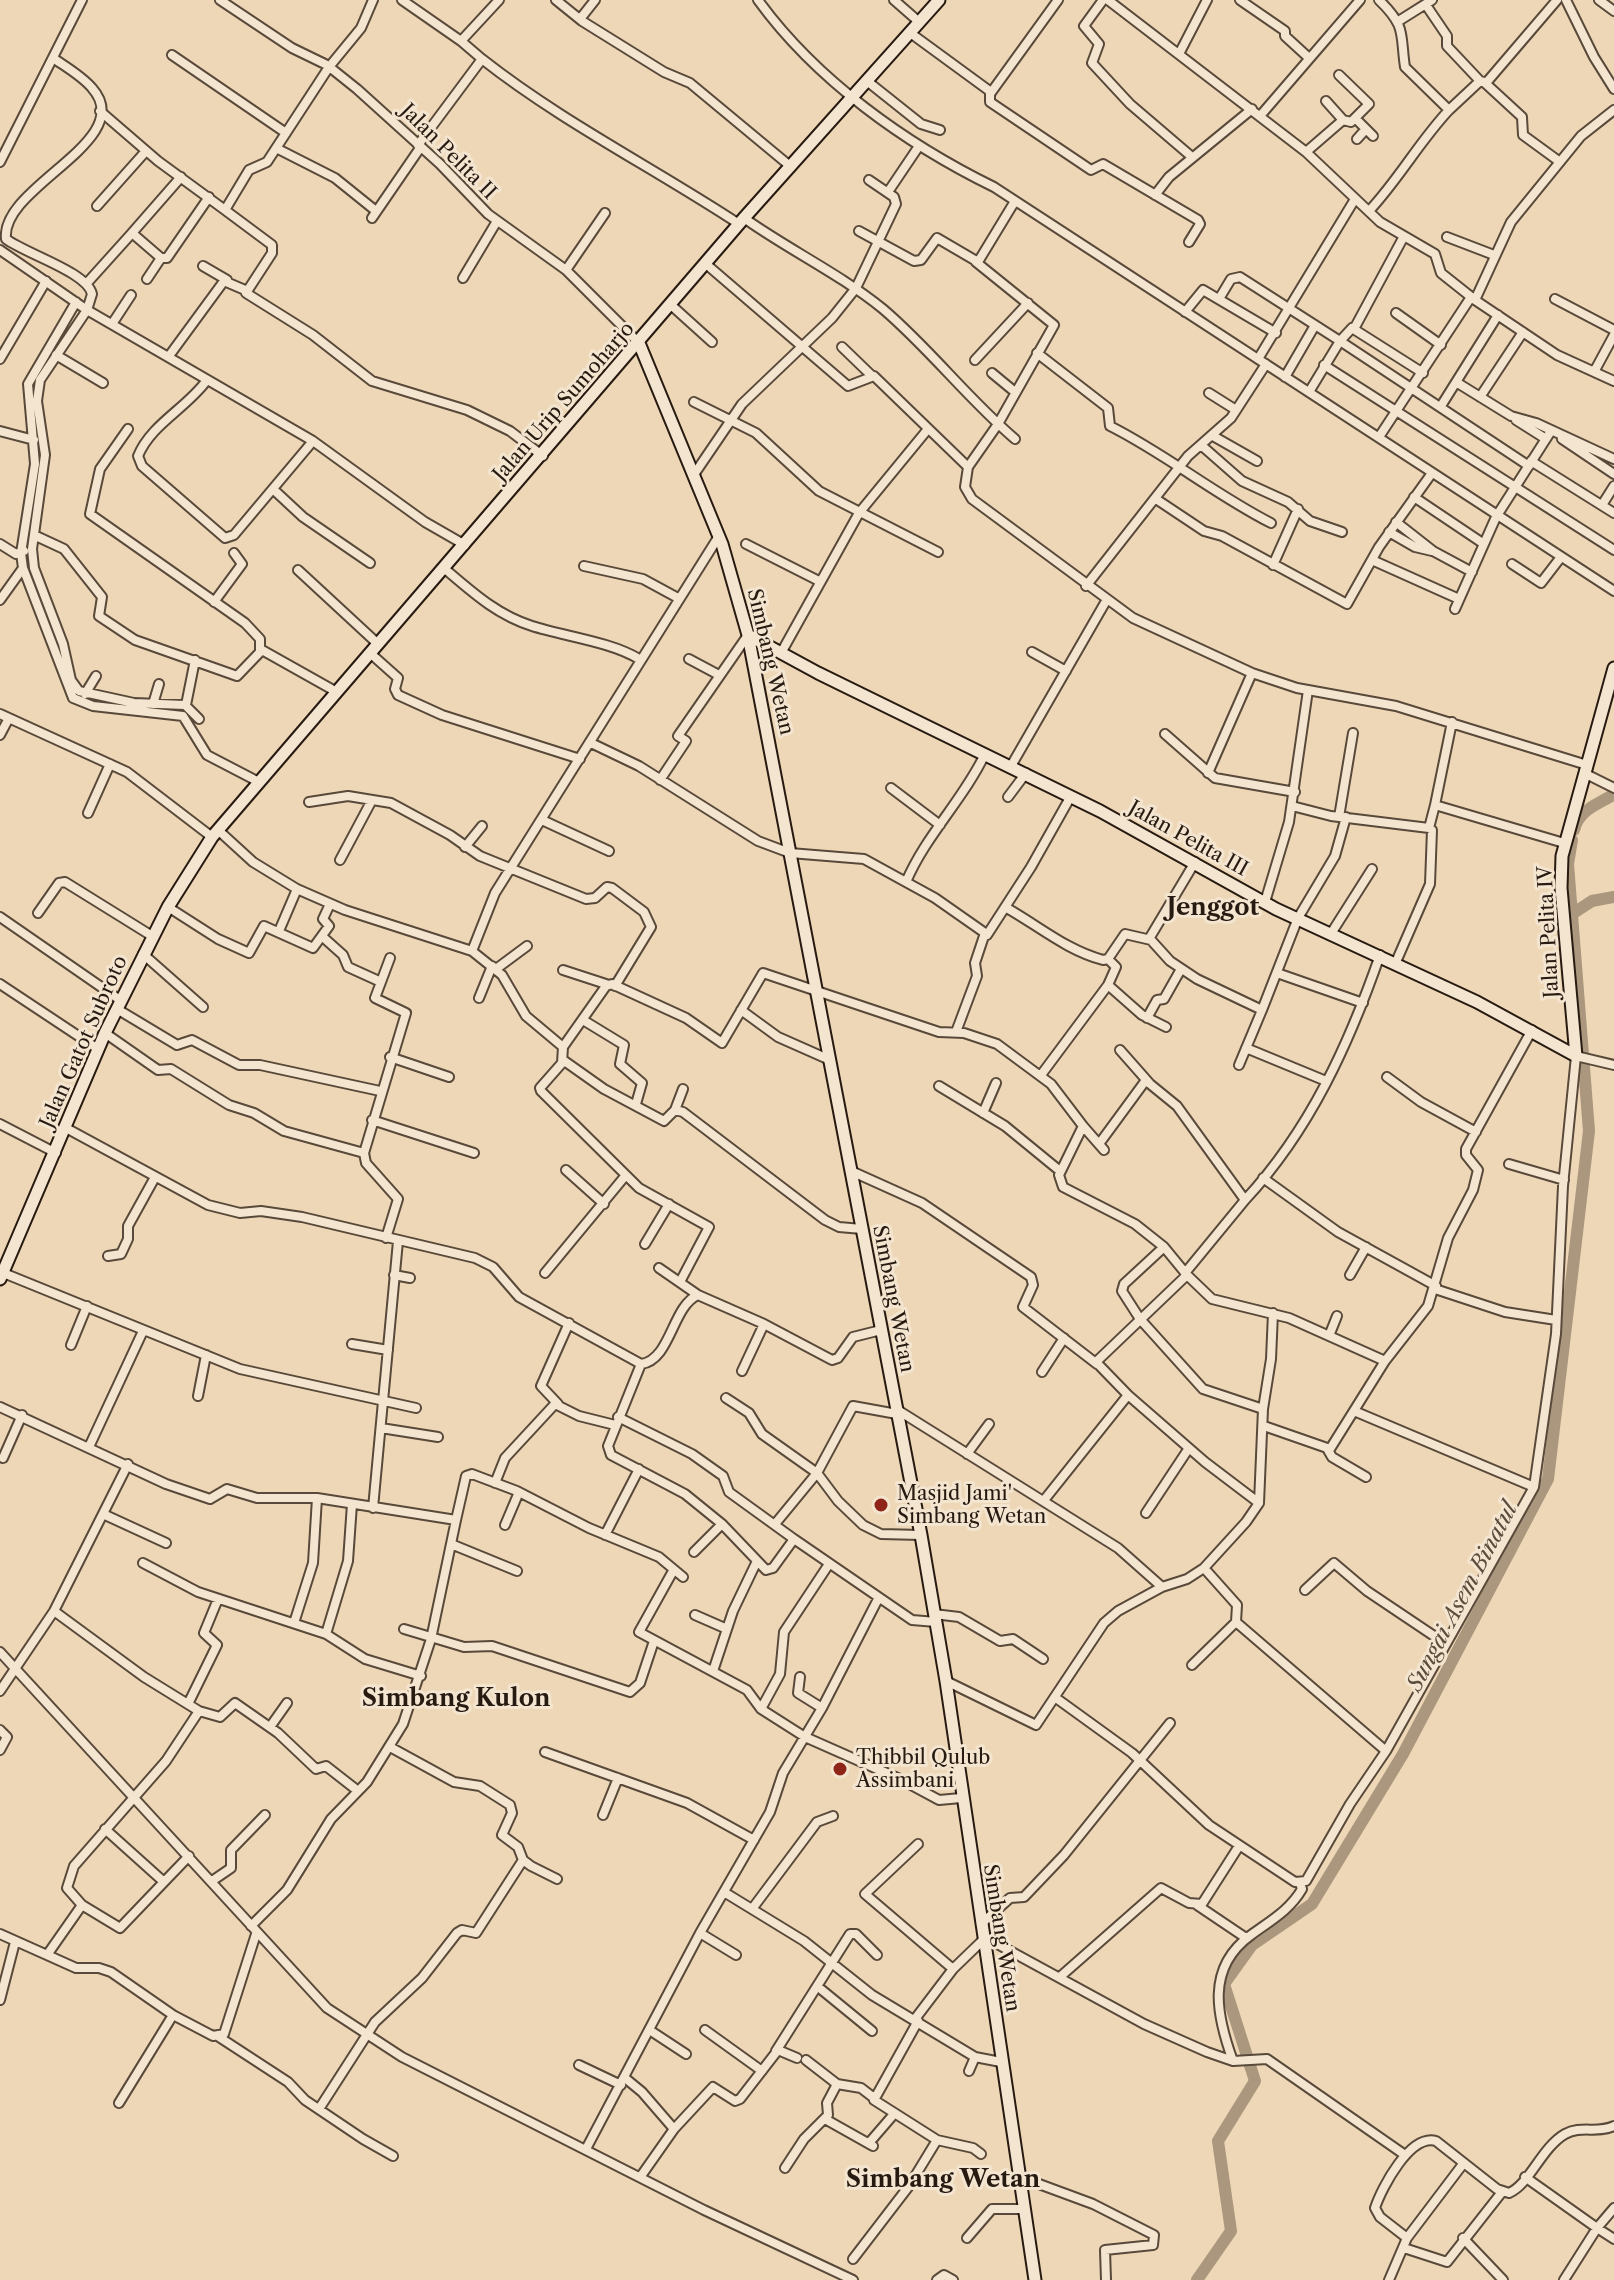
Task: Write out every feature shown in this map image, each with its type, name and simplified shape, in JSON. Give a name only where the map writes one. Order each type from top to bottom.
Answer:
[{"type":"street","points":[[0,162],[82,0]]},
{"type":"street","name":"Jalan Pelita II","points":[[220,0],[292,48],[329,67],[387,114],[497,221],[566,270],[639,343]]},
{"type":"street","points":[[225,210],[249,170],[266,164],[329,67],[361,28],[373,0]]},
{"type":"street","points":[[402,0],[613,148],[856,288],[915,338],[1015,439]]},
{"type":"street","points":[[461,41],[499,0]]},
{"type":"street","points":[[556,0],[580,19],[664,72],[690,83],[790,166]]},
{"type":"street","points":[[580,19],[595,0]]},
{"type":"street","points":[[758,0],[778,27],[852,96],[940,161],[1015,201],[1614,591]]},
{"type":"street","points":[[894,0],[918,21]]},
{"type":"street","name":"Jalan Urip Sumoharjo","points":[[215,833],[335,691],[543,456],[741,221],[939,0]]},
{"type":"street","points":[[1058,0],[991,92],[990,102],[1091,170],[1103,164],[1200,222],[1189,242]]},
{"type":"street","points":[[1192,157],[1143,116],[1093,65],[1099,44],[1084,26],[1105,0],[1306,152],[1355,199],[1403,238],[1435,254],[1441,273],[1473,298],[1557,355],[1614,381]]},
{"type":"street","points":[[1179,54],[1207,0]]},
{"type":"street","points":[[1240,0],[1285,31],[1285,36],[1309,58]]},
{"type":"street","points":[[1260,116],[1360,0]]},
{"type":"street","points":[[1369,211],[1392,186],[1421,140],[1449,110],[1483,82],[1557,0]]},
{"type":"street","points":[[1578,0],[1568,4],[1614,89]]},
{"type":"street","points":[[1599,0],[1614,11]]},
{"type":"street","points":[[1382,1],[1397,22],[1406,44],[1405,67],[1449,110]]},
{"type":"street","points":[[1397,22],[1429,2],[1447,36],[1447,46],[1522,117],[1523,135],[1560,162]]},
{"type":"street","points":[[909,32],[991,92]]},
{"type":"street","points":[[172,55],[286,133]]},
{"type":"street","points":[[276,148],[335,178],[374,215],[482,59]]},
{"type":"street","points":[[52,60],[94,89],[100,111],[146,151],[272,245],[272,253],[245,290]]},
{"type":"street","points":[[1326,101],[1343,120],[1351,122],[1369,104],[1339,75]]},
{"type":"street","points":[[867,81],[921,124],[940,130]]},
{"type":"street","points":[[1155,195],[1192,157],[1252,109]]},
{"type":"street","points":[[1379,437],[1473,298],[1511,222],[1581,136],[1614,110]]},
{"type":"street","points":[[0,600],[23,568],[27,551],[34,440],[28,384],[92,294],[87,283],[20,250],[4,234],[13,207],[88,141],[100,111]]},
{"type":"street","points":[[1355,118],[1369,132],[1357,139]]},
{"type":"street","points":[[1306,152],[1343,120]]},
{"type":"street","points":[[888,192],[919,146]]},
{"type":"street","points":[[97,206],[146,151]]},
{"type":"street","points":[[87,283],[181,177]]},
{"type":"street","points":[[693,476],[742,404],[802,347],[856,288],[896,204],[894,197],[869,180]]},
{"type":"street","points":[[132,233],[161,258],[167,258],[209,197]]},
{"type":"street","points":[[1086,586],[1178,468],[1236,410],[1276,333],[1355,199]]},
{"type":"street","points":[[976,262],[981,260],[1015,201]]},
{"type":"street","points":[[566,270],[605,213]]},
{"type":"street","points":[[463,278],[497,221]]},
{"type":"street","points":[[859,231],[917,262],[933,240],[941,238],[1054,325],[998,424],[968,467],[965,480],[968,494],[1106,601],[1133,618],[1252,673],[1308,690],[1396,706],[1452,722],[1586,769],[1614,788]]},
{"type":"street","points":[[1447,237],[1494,255]]},
{"type":"street","points":[[1354,329],[1403,238]]},
{"type":"street","points":[[0,250],[82,306],[313,441],[425,522],[465,545]]},
{"type":"street","points":[[147,279],[161,258]]},
{"type":"street","points":[[706,264],[851,387],[871,375]]},
{"type":"street","points":[[203,266],[245,290],[249,297],[335,351],[358,374],[467,410],[510,431],[543,456]]},
{"type":"street","points":[[1219,299],[1235,276],[1530,464],[1614,513]]},
{"type":"street","points":[[169,356],[227,280]]},
{"type":"street","points":[[0,359],[46,281]]},
{"type":"street","points":[[1185,312],[1201,290],[1276,333]]},
{"type":"street","points":[[112,324],[131,295]]},
{"type":"street","points":[[1555,299],[1614,333],[1594,372]]},
{"type":"street","points":[[975,360],[1028,303]]},
{"type":"street","points":[[671,305],[712,342]]},
{"type":"street","points":[[27,551],[36,536],[45,455],[37,391],[82,306]]},
{"type":"street","points":[[1396,313],[1441,345]]},
{"type":"street","points":[[1441,406],[1498,315]]},
{"type":"street","points":[[1285,377],[1314,327]]},
{"type":"street","points":[[1309,392],[1349,328],[1423,373]]},
{"type":"street","points":[[1480,397],[1523,332]]},
{"type":"street","name":"Simbang Wetan","points":[[639,343],[719,536],[748,635],[921,1535],[946,1681],[1035,2280]]},
{"type":"street","points":[[842,347],[968,467]]},
{"type":"street","points":[[1037,353],[1108,408],[1110,426],[1222,498],[1271,523]]},
{"type":"street","points":[[56,355],[103,383]]},
{"type":"street","points":[[1324,365],[1514,490],[1614,550]]},
{"type":"street","points":[[992,373],[1015,392]]},
{"type":"street","points":[[207,380],[192,400],[157,428],[138,456],[142,466],[227,539],[274,490],[313,441]]},
{"type":"street","points":[[1456,382],[1548,435],[1614,459]]},
{"type":"street","points":[[1209,393],[1236,410]]},
{"type":"street","points":[[694,402],[731,420],[779,450],[819,491],[938,552]]},
{"type":"street","points":[[36,536],[64,549],[74,560],[102,597],[101,619],[135,640],[241,676],[260,650],[260,639],[252,630],[90,514],[100,469],[128,429]]},
{"type":"street","points":[[781,653],[859,513],[928,429]]},
{"type":"street","points":[[0,431],[34,440]]},
{"type":"street","points":[[1455,609],[1496,517],[1548,435]]},
{"type":"street","points":[[1213,436],[1257,461]]},
{"type":"street","points":[[1560,437],[1570,448],[1614,474]]},
{"type":"street","points":[[1201,445],[1242,481],[1298,509],[1310,521],[1342,532]]},
{"type":"street","points":[[1156,499],[1204,531],[1222,536],[1347,604],[1389,532],[1432,473]]},
{"type":"street","points":[[1602,505],[1614,486]]},
{"type":"street","points":[[274,490],[303,517],[370,563]]},
{"type":"street","points":[[1414,497],[1484,544]]},
{"type":"street","points":[[1273,565],[1298,509]]},
{"type":"street","points":[[1396,522],[1433,551],[1472,572]]},
{"type":"street","points":[[1389,532],[1415,547],[1433,551]]},
{"type":"street","points":[[472,951],[495,893],[719,536]]},
{"type":"street","points":[[0,544],[27,551]]},
{"type":"street","points":[[746,544],[819,581]]},
{"type":"street","points":[[27,551],[63,644],[71,680],[78,695],[93,706],[186,705]]},
{"type":"street","points":[[214,602],[242,564],[234,553]]},
{"type":"street","points":[[1512,564],[1541,583],[1561,557]]},
{"type":"street","points":[[1372,560],[1459,599]]},
{"type":"street","points":[[584,566],[643,579],[678,598]]},
{"type":"street","points":[[23,568],[78,695]]},
{"type":"street","points":[[445,569],[487,605],[531,626],[571,634],[639,659]]},
{"type":"street","points":[[298,570],[374,648],[398,678],[395,689],[398,695],[442,715],[580,759]]},
{"type":"street","points":[[1011,766],[1106,601]]},
{"type":"street","points":[[660,780],[686,741],[678,736],[748,635]]},
{"type":"street","name":"Jalan Pelita III","points":[[748,635],[1071,796],[1265,902],[1380,954],[1532,1030],[1578,1057],[1614,1065]]},
{"type":"street","points":[[260,650],[335,691]]},
{"type":"street","points":[[1032,652],[1066,671]]},
{"type":"street","points":[[689,659],[719,675]]},
{"type":"street","points":[[186,705],[195,660]]},
{"type":"street","name":"Jalan Pelita IV","points":[[1578,1057],[1561,888],[1564,843],[1611,691],[1614,668]]},
{"type":"street","points":[[1208,773],[1252,673]]},
{"type":"street","points":[[78,695],[96,676]]},
{"type":"street","points":[[154,707],[159,684]]},
{"type":"street","points":[[1265,902],[1295,792],[1308,690]]},
{"type":"street","points":[[186,705],[199,719]]},
{"type":"street","points":[[154,707],[183,716],[207,755],[257,781]]},
{"type":"street","points":[[0,735],[4,716],[144,782],[253,862],[297,889],[330,904],[472,951],[494,967],[526,1016],[563,1047]]},
{"type":"street","points":[[1396,962],[1430,884],[1432,830],[1429,828],[1452,722]]},
{"type":"street","points":[[1239,1065],[1298,918],[1335,856],[1353,733]]},
{"type":"street","points":[[1165,734],[1217,778],[1295,792]]},
{"type":"street","points":[[591,743],[660,780],[758,841],[790,853],[858,857],[906,882],[987,935]]},
{"type":"street","points":[[906,882],[918,852],[958,802],[985,754]]},
{"type":"street","points":[[88,813],[110,764]]},
{"type":"street","points":[[1008,797],[1026,773]]},
{"type":"street","points":[[891,788],[940,825]]},
{"type":"street","points":[[309,802],[348,796],[368,805],[407,809],[465,847],[509,870],[586,899],[595,898],[603,888],[612,888],[647,915],[651,927],[647,937],[563,1047],[563,1060],[540,1088],[639,1188],[709,1227],[680,1282]]},
{"type":"street","points":[[956,1032],[977,976],[976,958],[987,935],[1071,796]]},
{"type":"street","points":[[340,860],[368,805]]},
{"type":"street","points":[[1435,805],[1564,843]]},
{"type":"street","points":[[1292,806],[1342,817],[1429,828]]},
{"type":"street","points":[[542,820],[609,851]]},
{"type":"street","points":[[465,847],[482,826]]},
{"type":"street","name":"Jalan Gatot Subroto","points":[[1,1274],[56,1153],[105,1033],[143,954],[168,907],[215,833]]},
{"type":"street","points":[[1149,939],[1195,862]]},
{"type":"street","points":[[1332,932],[1372,869]]},
{"type":"street","points":[[38,913],[62,881],[152,936]]},
{"type":"street","points":[[279,931],[297,889]]},
{"type":"street","points":[[168,907],[218,939],[249,953],[264,926],[313,948],[324,938],[329,926],[323,919],[330,904]]},
{"type":"street","points":[[1005,907],[1047,930],[1066,947],[1108,959],[1116,967],[1108,985],[1041,1075]]},
{"type":"street","points":[[0,917],[177,1045],[192,1040],[236,1064],[260,1065],[380,1091]]},
{"type":"street","points":[[1108,959],[1125,934],[1149,939],[1181,969],[1262,1010]]},
{"type":"street","points":[[324,938],[343,955],[348,967],[381,982]]},
{"type":"street","points":[[479,998],[494,967],[527,946]]},
{"type":"street","points":[[143,954],[203,1007]]},
{"type":"street","points":[[1097,1364],[1097,1359],[1186,1274],[1309,1118],[1363,1003],[1380,954]]},
{"type":"street","points":[[386,1238],[398,1199],[366,1163],[364,1153],[390,1057],[406,1013],[375,998],[390,958]]},
{"type":"street","points":[[1147,1018],[1157,1000],[1164,999],[1181,969]]},
{"type":"street","points":[[563,970],[612,985],[686,1018],[719,1042],[724,1042],[762,973],[939,1032],[956,1032],[997,1044],[1041,1075],[1102,1147],[1146,1080]]},
{"type":"street","points":[[1277,973],[1363,1003]]},
{"type":"street","points":[[0,984],[98,1049]]},
{"type":"street","points":[[1108,985],[1147,1018],[1166,1027]]},
{"type":"street","points":[[741,1010],[778,1037],[830,1060]]},
{"type":"street","points":[[583,1020],[624,1045],[620,1064],[642,1083],[636,1104]]},
{"type":"street","points":[[1328,1450],[1385,1361],[1423,1313],[1436,1287],[1448,1238],[1473,1190],[1477,1165],[1465,1153],[1532,1030]]},
{"type":"street","points":[[105,1033],[158,1070],[171,1069],[229,1105],[254,1113],[284,1131],[364,1153]]},
{"type":"street","points":[[1246,1048],[1326,1081]]},
{"type":"street","points":[[1120,1050],[1146,1080],[1177,1106],[1245,1200]]},
{"type":"street","points":[[390,1057],[449,1077]]},
{"type":"street","points":[[1300,1883],[1310,1876],[1350,1804],[1386,1751],[1534,1487],[1556,1320],[1564,1180],[1578,1057]]},
{"type":"street","points":[[563,1060],[604,1089],[664,1121],[675,1110],[683,1089]]},
{"type":"street","points":[[1387,1077],[1421,1102],[1476,1132]]},
{"type":"street","points":[[983,1113],[996,1083]]},
{"type":"street","points":[[939,1086],[1009,1128],[1060,1171]]},
{"type":"street","points":[[675,1110],[697,1120],[825,1220],[839,1227],[862,1229]]},
{"type":"street","points":[[372,1120],[474,1153]]},
{"type":"street","points":[[0,1124],[56,1153]]},
{"type":"street","points":[[1083,1126],[1060,1171],[1058,1180],[1063,1187],[1132,1222],[1164,1247],[1212,1299],[1273,1313],[1385,1361]]},
{"type":"street","points":[[66,1128],[154,1179],[208,1205],[240,1213],[261,1211],[299,1217],[475,1258],[487,1263],[510,1290],[641,1364]]},
{"type":"street","points":[[1509,1164],[1564,1180]]},
{"type":"street","points":[[566,1170],[604,1204]]},
{"type":"street","points":[[851,1171],[922,1203],[1031,1277],[1033,1285],[1023,1307],[1097,1364],[1189,1448],[1259,1503]]},
{"type":"street","points":[[545,1273],[626,1175]]},
{"type":"street","points":[[1263,1178],[1366,1247],[1436,1287],[1505,1312],[1556,1320]]},
{"type":"street","points":[[108,1256],[121,1254],[129,1234],[128,1226],[154,1179]]},
{"type":"street","points":[[645,1244],[669,1204]]},
{"type":"street","points":[[373,1508],[398,1241]]},
{"type":"street","points":[[1164,1247],[1122,1288],[1140,1319],[1203,1389],[1263,1409]]},
{"type":"street","points":[[1350,1275],[1366,1247]]},
{"type":"street","points":[[659,1268],[698,1295],[764,1324],[832,1360],[838,1358],[853,1337],[881,1330]]},
{"type":"street","points":[[1,1274],[264,1377],[327,1386],[416,1408]]},
{"type":"street","points":[[394,1275],[410,1278]]},
{"type":"street","points":[[698,1295],[682,1312],[653,1359],[641,1364],[617,1421],[608,1453],[685,1494],[722,1524],[757,1561],[771,1570],[794,1539]]},
{"type":"street","points":[[71,1345],[87,1306]]},
{"type":"street","points":[[946,1681],[1033,1726],[1056,1698],[1111,1616],[1204,1568],[1246,1522],[1259,1503],[1263,1409],[1271,1359],[1273,1313]]},
{"type":"street","points":[[1329,1336],[1337,1316]]},
{"type":"street","points":[[569,1323],[541,1386],[558,1404],[579,1416],[617,1421],[692,1454],[723,1476],[729,1492],[912,1620],[959,1617],[1000,1641],[1013,1639],[1043,1659]]},
{"type":"street","points":[[742,1371],[764,1324]]},
{"type":"street","points":[[89,1447],[143,1331]]},
{"type":"street","points":[[1042,1372],[1064,1338]]},
{"type":"street","points":[[352,1344],[388,1350]]},
{"type":"street","points":[[198,1396],[206,1355]]},
{"type":"street","points":[[1045,1499],[1128,1395]]},
{"type":"street","points":[[726,1398],[749,1413],[765,1437],[817,1473],[838,1501],[863,1525],[881,1534],[921,1535]]},
{"type":"street","points":[[495,1483],[505,1458],[558,1404]]},
{"type":"street","points":[[775,1524],[817,1473],[853,1406],[897,1412],[1045,1499],[1118,1548],[1162,1587]]},
{"type":"street","points":[[0,1407],[166,1484],[210,1499],[227,1489],[257,1498],[317,1498],[456,1520]]},
{"type":"street","points":[[1354,1411],[1534,1487]]},
{"type":"street","points":[[3,1458],[22,1415]]},
{"type":"street","points":[[967,1454],[989,1424]]},
{"type":"street","points":[[1264,1426],[1328,1450],[1332,1457],[1366,1477]]},
{"type":"street","points":[[381,1428],[438,1437]]},
{"type":"street","points":[[1146,1513],[1189,1448]]},
{"type":"street","points":[[0,1691],[54,1611],[128,1464]]},
{"type":"street","points":[[605,1535],[639,1469]]},
{"type":"street","points":[[219,2037],[226,2030],[253,1930],[287,1890],[331,1819],[358,1791],[390,1747],[421,1676],[467,1474],[519,1492],[585,1526],[659,1557],[683,1577]]},
{"type":"street","points":[[505,1525],[519,1492]]},
{"type":"street","points":[[294,1623],[313,1563],[317,1498]]},
{"type":"street","points":[[326,1634],[348,1561],[352,1504]]},
{"type":"street","points":[[103,1514],[166,1543]]},
{"type":"street","points":[[694,1552],[722,1524]]},
{"type":"street","points":[[451,1544],[517,1571]]},
{"type":"street","points":[[713,1671],[727,1629],[757,1561]]},
{"type":"street","points":[[143,1563],[218,1599],[326,1634],[365,1659],[421,1676]]},
{"type":"street","points":[[1305,1590],[1334,1563],[1367,1591],[1446,1644]]},
{"type":"street","points":[[761,1709],[780,1674],[784,1632],[829,1564]]},
{"type":"street","points":[[1192,1665],[1236,1622],[1237,1605],[1204,1568]]},
{"type":"street","points":[[673,1571],[638,1627],[639,1632],[747,1690],[761,1709],[805,1737],[939,1800],[961,1798]]},
{"type":"street","points":[[188,1704],[217,1645],[204,1633],[218,1599]]},
{"type":"street","points":[[586,2149],[651,2031],[700,1933],[774,1803],[783,1773],[822,1708],[878,1599]]},
{"type":"street","points":[[54,1611],[106,1651],[199,1711],[220,1717],[235,1703],[270,1727],[315,1769],[326,1766],[358,1791]]},
{"type":"street","points":[[695,1615],[727,1629]]},
{"type":"street","points":[[1236,1622],[1386,1751]]},
{"type":"street","points":[[404,1629],[472,1648],[492,1646],[630,1692],[635,1689],[654,1641]]},
{"type":"street","points":[[0,1652],[212,1881],[310,1993],[366,2035],[402,2057],[853,2280]]},
{"type":"street","points":[[800,1677],[798,1693],[822,1708]]},
{"type":"street","points":[[1056,1698],[1140,1760],[1209,1825],[1300,1883],[1302,1889],[1293,1904],[1246,1938],[1224,1969],[1219,1983],[1217,2010],[1236,2061]]},
{"type":"street","points":[[270,1727],[287,1703]]},
{"type":"street","points":[[189,1856],[120,1928],[82,1905],[67,1888],[67,1881],[83,1855],[135,1799],[199,1711]]},
{"type":"street","points":[[981,1924],[1009,1898],[1025,1896],[1055,1865],[1170,1723]]},
{"type":"street","points":[[0,1730],[7,1737],[0,1750]]},
{"type":"street","points":[[390,1747],[454,1782],[480,1786],[510,1805],[512,1813],[502,1835],[518,1847],[523,1860],[557,1879]]},
{"type":"street","points":[[545,1752],[687,1803],[754,1840]]},
{"type":"street","points":[[603,1815],[618,1778]]},
{"type":"street","points":[[212,1881],[231,1868],[231,1850],[265,1815]]},
{"type":"street","points":[[752,1909],[817,1822],[833,1816]]},
{"type":"street","points":[[105,1829],[164,1882]]},
{"type":"street","points":[[918,1844],[865,1894],[953,1969]]},
{"type":"street","points":[[1197,1905],[1208,1897],[1239,1846]]},
{"type":"street","points":[[319,2109],[382,2014],[422,1978],[457,1933],[462,1930],[476,1933],[523,1860]]},
{"type":"street","points":[[1061,1976],[1161,1888],[1197,1905],[1246,1938]]},
{"type":"street","points":[[724,1892],[804,1941],[872,1995],[975,2057],[1001,2062]]},
{"type":"street","points":[[47,1955],[82,1905]]},
{"type":"street","points":[[700,1933],[736,1955]]},
{"type":"street","points":[[641,2176],[674,2129],[713,2087],[737,2101],[776,2051],[851,1933],[877,1955]]},
{"type":"street","points":[[0,1934],[76,1968],[99,1968],[111,1972],[173,2015],[219,2037],[288,2082],[319,2109],[393,2156]]},
{"type":"street","points":[[874,2098],[916,2020],[953,1969],[983,1940],[1061,1976],[1144,2024],[1236,2061],[1267,2059],[1405,2155]]},
{"type":"street","points":[[0,1997],[15,1942]]},
{"type":"street","points":[[817,1986],[872,2031]]},
{"type":"street","points":[[119,2103],[173,2015]]},
{"type":"street","points":[[705,2030],[762,2071]]},
{"type":"street","points":[[651,2031],[686,2054]]},
{"type":"street","points":[[776,2051],[785,2051],[802,2059],[837,2084],[861,2088],[894,2114],[907,2118],[937,2140],[973,2148],[981,2154]]},
{"type":"street","points":[[969,2071],[975,2057]]},
{"type":"street","points":[[579,2065],[642,2092],[674,2129]]},
{"type":"street","points":[[785,2168],[804,2139],[829,2113],[828,2100],[837,2084]]},
{"type":"street","points":[[825,2119],[871,2144],[894,2114]]},
{"type":"street","points":[[1502,2192],[1447,2262],[1406,2243],[1375,2210],[1405,2155],[1431,2140],[1502,2192],[1513,2193],[1543,2151],[1565,2134],[1581,2129],[1597,2132],[1614,2126]]},
{"type":"street","points":[[853,2259],[909,2186],[937,2140]]},
{"type":"street","points":[[1393,2279],[1406,2243],[1463,2164]]},
{"type":"street","points":[[1020,2177],[1093,2204],[1154,2235],[1153,2245],[1105,2250],[1106,2280]]},
{"type":"street","points":[[1525,2177],[1614,2239]]},
{"type":"street","points":[[1564,2280],[1597,2228],[1614,2208]]},
{"type":"street","points":[[967,2238],[992,2209],[1025,2209]]},
{"type":"street","points":[[1463,2238],[1503,2280]]},
{"type":"street","points":[[937,2280],[944,2275],[953,2280]]},
{"type":"waterway","name":"Sungai Asem Binatul","points":[[1574,830],[1585,812],[1614,794]]},
{"type":"waterway","name":"Sungai Asem Binatul","points":[[1197,2280],[1231,2231],[1218,2141],[1255,2081],[1224,1984],[1252,1945],[1312,1904],[1403,1754],[1548,1479],[1589,1131],[1568,864],[1572,840]]},
{"type":"waterway","points":[[1572,914],[1592,901],[1614,897]]},
{"type":"place","name":"Masjid Jami' Simbang Wetan","points":[[881,1505]]},
{"type":"place","name":"Thibbil Qulub Assimbani","points":[[840,1769]]},
{"type":"district","name":"Jenggot","points":[[1213,908]]},
{"type":"district","name":"Simbang Kulon","points":[[456,1699]]},
{"type":"district","name":"Simbang Wetan","points":[[943,2180]]}]
